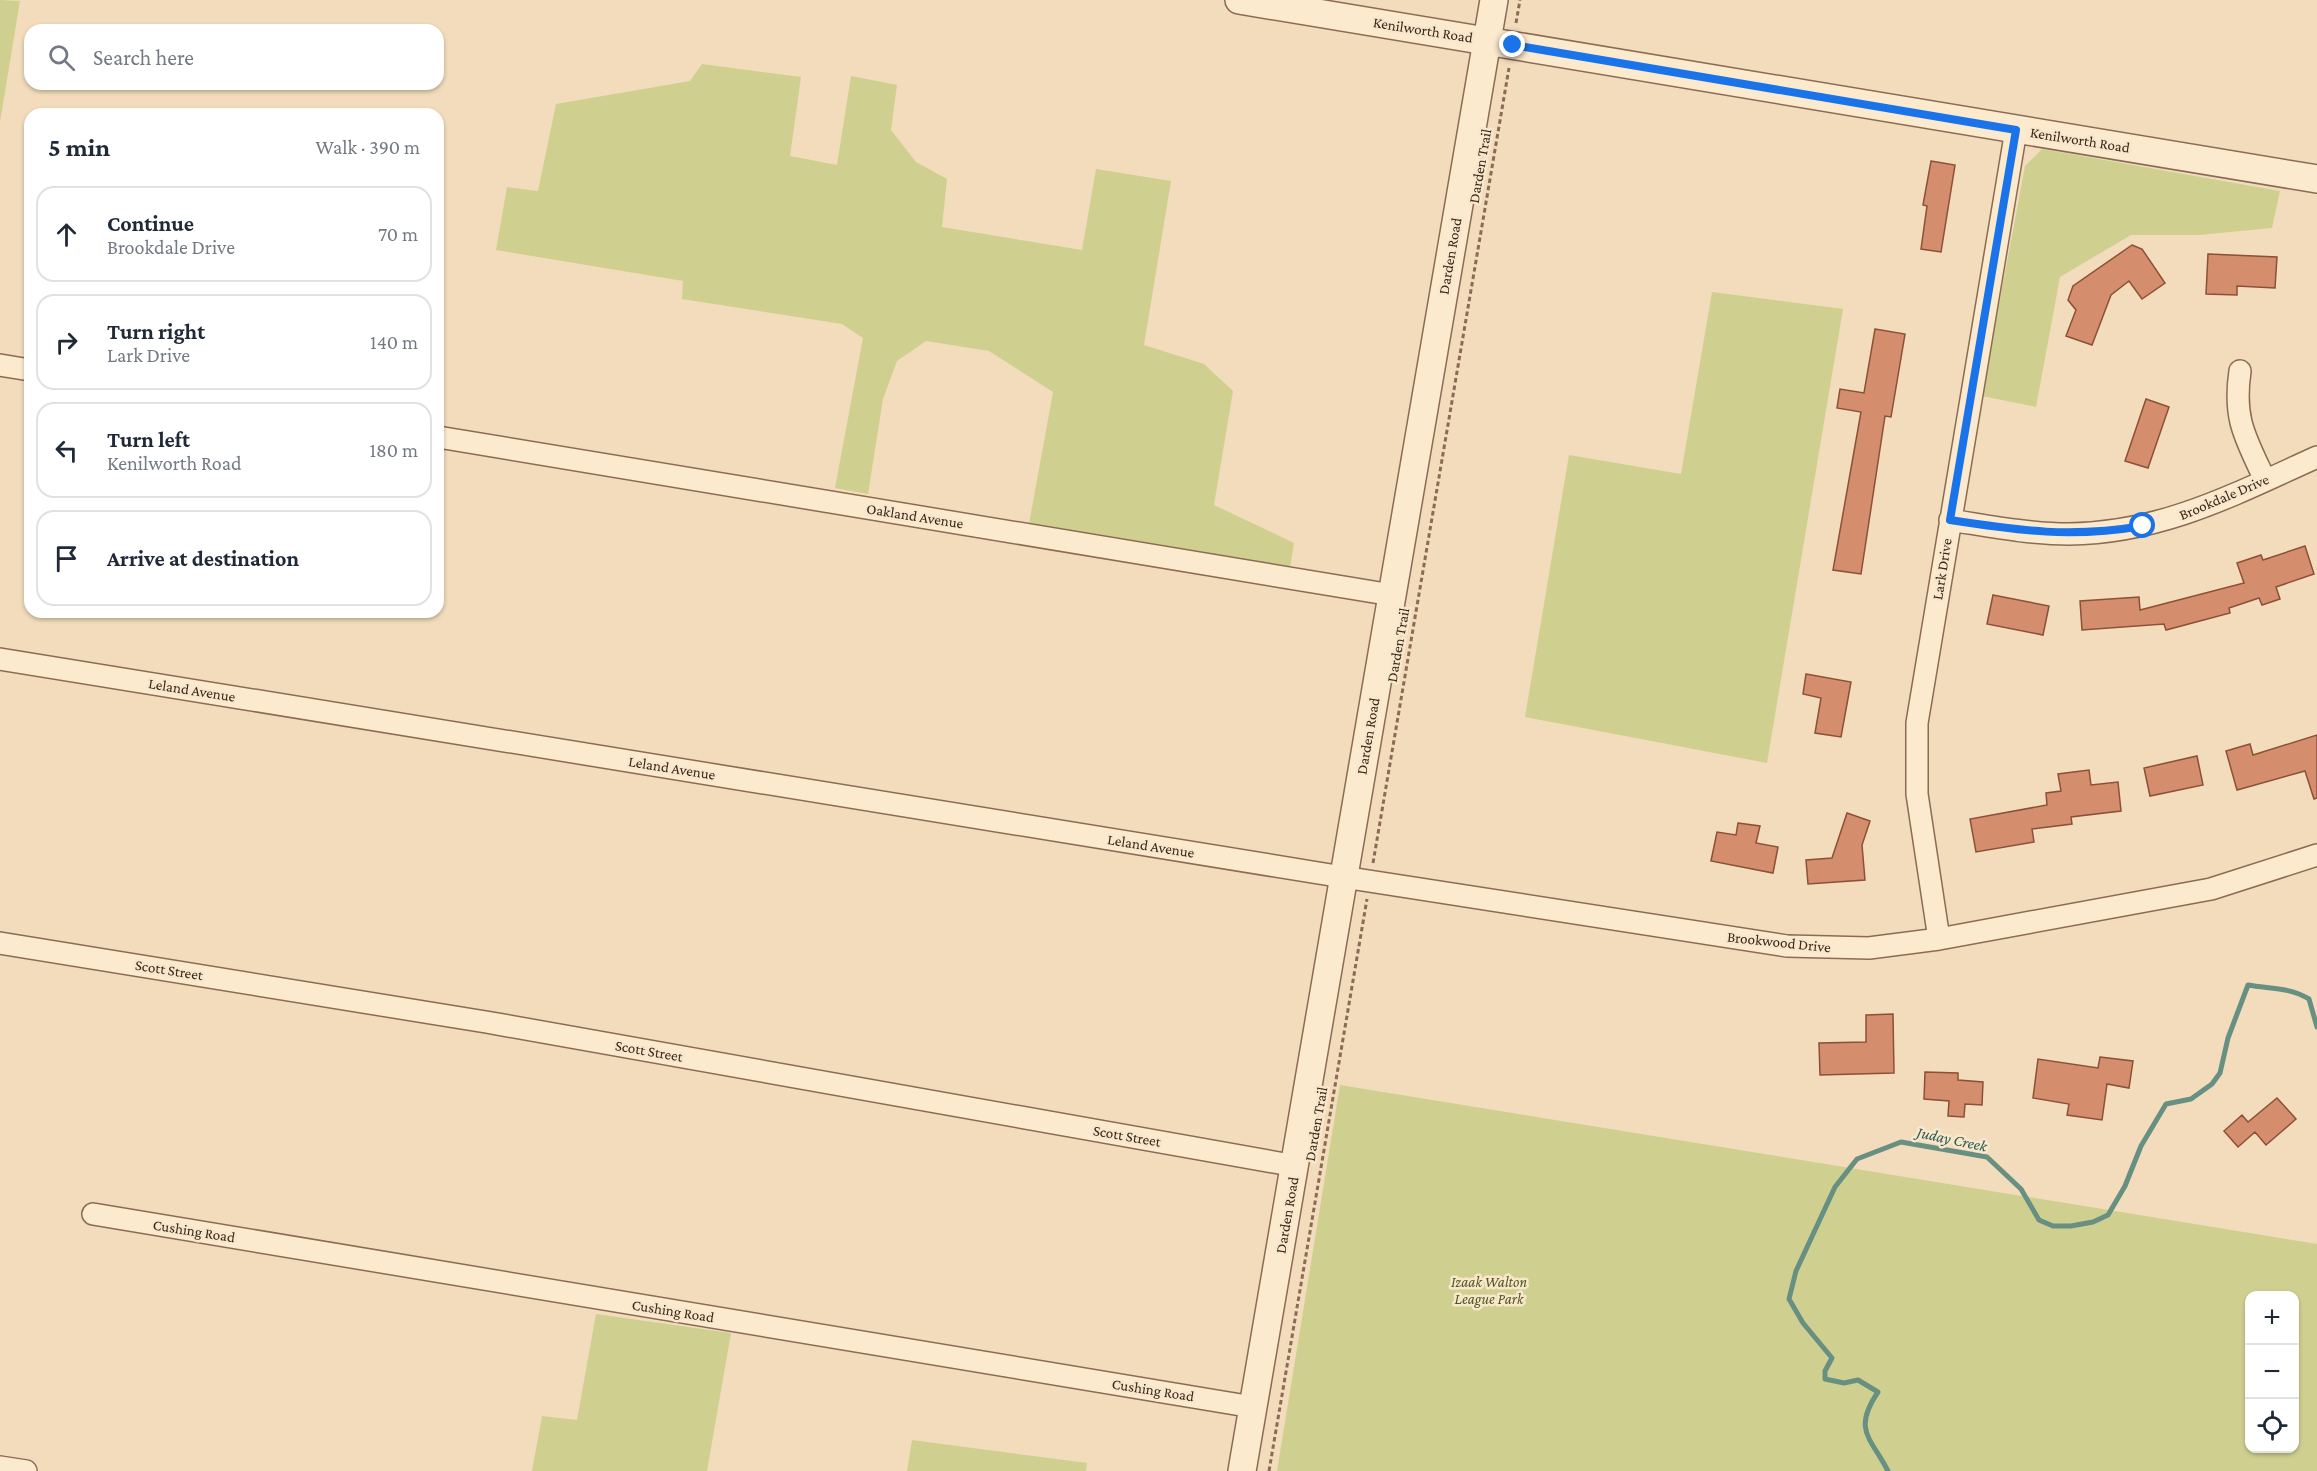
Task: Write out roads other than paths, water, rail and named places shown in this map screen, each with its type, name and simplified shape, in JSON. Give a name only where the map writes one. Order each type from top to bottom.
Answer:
[{"type":"street","name":"Kenilworth Road","points":[[1239,0],[2317,179]]},
{"type":"street","name":"Darden Road","points":[[1242,1471],[1296,1166],[1357,879],[1392,595],[1500,43],[1494,0]]},
{"type":"street","name":"Lark Drive","points":[[1939,939],[1917,794],[1915,764],[1917,723],[2016,130]]},
{"type":"street","points":[[0,365],[24,369]]},
{"type":"street","points":[[2240,371],[2237,412],[2241,428],[2265,480]]},
{"type":"street","name":"Oakland Avenue","points":[[444,438],[1392,595]]},
{"type":"street","name":"Brookdale Drive","points":[[1950,520],[2031,532],[2102,532],[2187,515],[2317,457]]},
{"type":"street","name":"Leland Avenue","points":[[0,659],[1357,879]]},
{"type":"street","name":"Brookwood Drive","points":[[1357,879],[1787,946],[1869,948],[1939,939],[2211,889],[2317,855]]},
{"type":"street","name":"Scott Street","points":[[0,943],[486,1022],[1296,1166]]},
{"type":"street","name":"Cushing Road","points":[[93,1214],[1253,1407]]},
{"type":"street","points":[[0,1467],[27,1471]]},
{"type":"waterway","name":"Juday Creek","points":[[1888,1471],[1871,1442],[1865,1425],[1870,1405],[1878,1392],[1858,1380],[1844,1383],[1825,1379],[1825,1371],[1832,1358],[1803,1323],[1789,1299],[1796,1271],[1835,1187],[1857,1159],[1901,1142],[1987,1157],[2021,1189],[2039,1220],[2053,1226],[2093,1222],[2108,1215],[2125,1186],[2141,1146],[2166,1104],[2191,1099],[2212,1084],[2220,1073],[2228,1038],[2248,985],[2287,990],[2309,999],[2317,1027]]},
{"type":"park label","name":"Izaak Walton League Park","points":[[1489,1290]]}]
